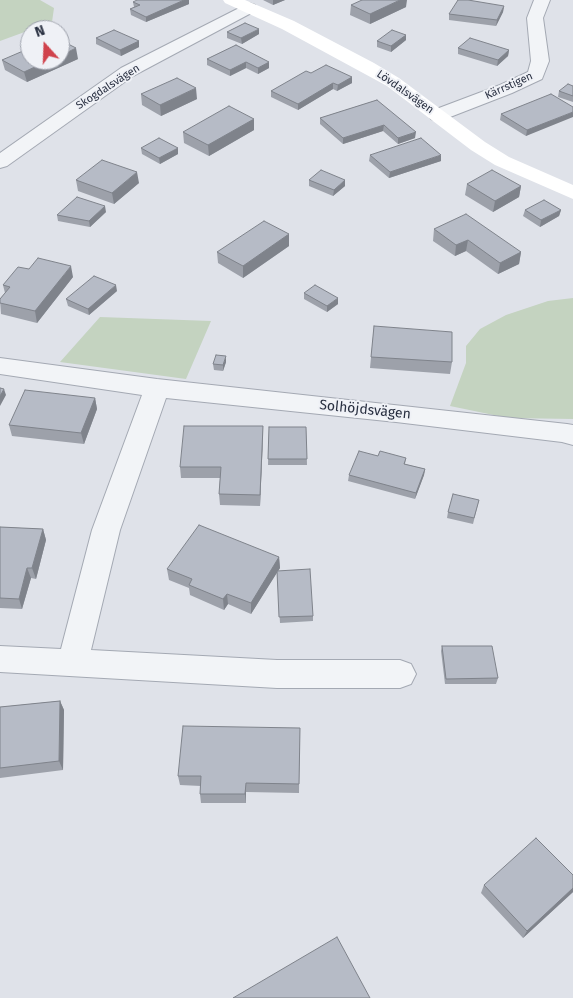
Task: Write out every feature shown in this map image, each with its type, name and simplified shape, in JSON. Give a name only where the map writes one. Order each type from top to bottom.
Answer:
[{"type":"street","name":"Lövdalsvägen","points":[[231,0],[288,25],[368,67],[393,82],[502,162],[573,193]]},
{"type":"street","name":"Kärrstigen","points":[[438,115],[506,89],[536,75],[540,62],[535,18],[542,0]]},
{"type":"street","name":"Skogdalsvägen","points":[[0,162],[126,72],[249,8]]},
{"type":"street","name":"Solhöjdsvägen","points":[[0,366],[156,388],[386,412],[567,433],[573,436]]},
{"type":"street","points":[[73,661],[106,530],[156,388]]},
{"type":"street","points":[[0,659],[73,661],[277,674],[400,674]]},
{"type":"green space","points":[[0,0],[40,0],[54,8],[52,20],[20,20],[20,34],[0,41]]},
{"type":"green space","points":[[573,298],[573,419],[508,418],[450,406],[466,363],[466,346],[480,329],[506,315],[548,301]]},
{"type":"green space","points":[[100,317],[211,321],[186,379],[60,362]]},
{"type":"building","points":[[137,0],[184,0],[146,17],[130,9],[140,5],[133,2]]},
{"type":"building","points":[[362,0],[400,0],[370,14],[351,5]]},
{"type":"building","points":[[458,0],[504,6],[497,20],[449,14]]},
{"type":"building","points":[[245,23],[259,29],[241,38],[227,32]]},
{"type":"building","points":[[114,30],[139,41],[120,50],[96,38]]},
{"type":"building","points":[[392,30],[406,35],[391,46],[377,41]]},
{"type":"building","points":[[470,38],[509,50],[498,60],[458,48]]},
{"type":"building","points":[[70,45],[76,48],[70,51]]},
{"type":"building","points":[[236,45],[269,62],[258,68],[246,62],[230,70],[207,59]]},
{"type":"building","points":[[20,52],[20,70],[2,60]]},
{"type":"building","points":[[326,65],[352,77],[338,85],[333,83],[298,104],[271,91],[306,71],[311,73]]},
{"type":"building","points":[[177,78],[196,88],[160,105],[141,94]]},
{"type":"building","points":[[568,84],[573,86],[573,96],[559,91]]},
{"type":"building","points":[[551,94],[573,107],[573,112],[527,130],[501,114]]},
{"type":"building","points":[[377,100],[416,132],[398,138],[384,125],[343,138],[320,118]]},
{"type":"building","points":[[229,106],[254,119],[208,145],[183,132]]},
{"type":"building","points":[[159,138],[178,148],[159,158],[141,148]]},
{"type":"building","points":[[421,138],[441,155],[390,172],[370,155]]},
{"type":"building","points":[[102,160],[137,172],[112,193],[76,180]]},
{"type":"building","points":[[321,170],[345,180],[334,190],[309,180]]},
{"type":"building","points":[[492,170],[521,186],[495,201],[467,184]]},
{"type":"building","points":[[77,197],[105,206],[89,221],[57,215]]},
{"type":"building","points":[[544,200],[561,210],[541,220],[525,210]]},
{"type":"building","points":[[466,214],[521,252],[500,263],[468,240],[456,245],[434,229]]},
{"type":"building","points":[[264,221],[289,234],[243,266],[217,252]]},
{"type":"building","points":[[38,258],[71,266],[35,311],[0,303],[0,299],[10,287],[3,285],[18,267],[29,269]]},
{"type":"building","points":[[94,276],[116,285],[88,309],[66,299]]},
{"type":"building","points":[[315,285],[338,298],[327,306],[304,293]]},
{"type":"building","points":[[374,326],[452,332],[452,362],[371,357]]},
{"type":"building","points":[[216,355],[226,356],[223,365],[213,364]]},
{"type":"building","points":[[0,388],[4,389],[0,396]]},
{"type":"building","points":[[25,390],[95,398],[81,433],[9,425]]},
{"type":"building","points":[[184,426],[263,426],[260,495],[219,494],[221,467],[180,467]]},
{"type":"building","points":[[269,427],[306,427],[307,459],[268,459]]},
{"type":"building","points":[[359,451],[378,456],[380,451],[406,458],[404,464],[425,469],[416,493],[349,475]]},
{"type":"building","points":[[453,494],[479,500],[474,518],[448,512]]},
{"type":"building","points":[[199,525],[279,557],[251,603],[227,594],[223,599],[189,585],[192,579],[167,569]]},
{"type":"building","points":[[0,527],[43,529],[32,568],[27,568],[19,599],[0,598]]},
{"type":"building","points":[[310,569],[313,616],[279,617],[277,571]]},
{"type":"building","points":[[442,646],[492,646],[498,678],[446,679]]},
{"type":"building","points":[[60,701],[59,761],[0,768],[0,707]]},
{"type":"building","points":[[183,726],[300,728],[299,784],[246,783],[245,794],[200,794],[201,776],[178,776]]},
{"type":"building","points":[[536,838],[573,875],[573,888],[527,931],[484,885]]},
{"type":"building","points":[[337,937],[370,998],[233,998]]}]
